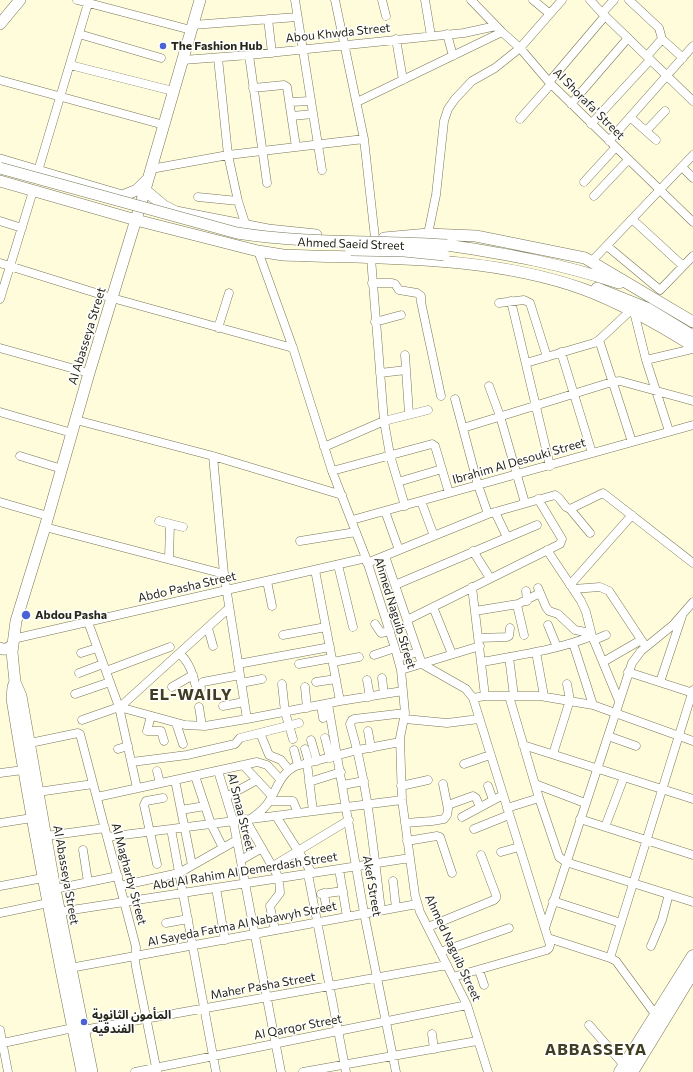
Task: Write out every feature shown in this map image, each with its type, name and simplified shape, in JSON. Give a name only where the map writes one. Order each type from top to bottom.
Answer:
[{"type":"main road","points":[[0,24],[20,0]]},
{"type":"main road","name":"Al Abasseya Street","points":[[92,1072],[78,1029],[55,906],[55,889],[30,743],[21,696],[15,682],[13,642],[16,621],[145,190],[200,0]]},
{"type":"main road","points":[[0,160],[122,196],[137,190],[150,173]]},
{"type":"main road","points":[[0,168],[218,228],[258,236],[331,242],[386,242],[445,250],[503,254],[580,270],[637,288]]},
{"type":"main road","points":[[0,172],[216,232],[255,241],[320,249],[404,251],[445,250],[598,288],[647,308],[693,336]]},
{"type":"main road","name":"Ahmed Saeid Street","points":[[0,181],[136,220],[258,251],[283,254],[458,262],[526,273],[584,290],[632,311],[693,347]]},
{"type":"main road","name":"Ahmed Saeid Street","points":[[145,190],[164,206],[176,212],[246,226],[292,233],[378,238],[428,234],[476,236],[570,254],[592,262],[693,322]]},
{"type":"main road","points":[[182,213],[174,222],[182,232]]},
{"type":"main road","points":[[372,258],[376,254],[378,248],[376,242],[378,238]]},
{"type":"main road","points":[[378,238],[382,241],[382,251],[391,259]]},
{"type":"main road","points":[[0,648],[7,649],[13,642]]},
{"type":"main road","name":"Al Abasseya Street","points":[[15,682],[12,699],[23,770],[43,878],[55,906],[70,968],[82,1072]]},
{"type":"main road","points":[[625,1070],[655,1014],[693,956]]},
{"type":"main road","points":[[625,1070],[693,972]]},
{"type":"street","points":[[77,0],[88,1],[192,27],[298,17]]},
{"type":"street","points":[[295,0],[322,170]]},
{"type":"street","points":[[335,0],[364,139],[378,238]]},
{"type":"street","points":[[382,0],[386,16]]},
{"type":"street","points":[[425,0],[431,36]]},
{"type":"street","name":"Al Shorafa' Street","points":[[472,0],[499,29],[520,48],[550,83],[693,222]]},
{"type":"street","points":[[533,0],[550,14]]},
{"type":"street","points":[[428,234],[436,195],[444,121],[448,109],[472,81],[495,68],[520,48],[562,0]]},
{"type":"street","points":[[590,0],[693,101]]},
{"type":"street","points":[[520,119],[604,15],[614,0]]},
{"type":"street","points":[[629,0],[659,28],[662,39],[683,58]]},
{"type":"street","points":[[38,171],[88,1]]},
{"type":"street","points":[[268,19],[272,53]]},
{"type":"street","points":[[357,102],[453,56],[499,29]]},
{"type":"street","name":"Abou Khwda Street","points":[[183,60],[272,53],[344,44],[499,29]]},
{"type":"street","points":[[79,34],[161,58]]},
{"type":"street","points":[[447,34],[453,56]]},
{"type":"street","points":[[571,104],[628,38]]},
{"type":"street","points":[[396,39],[403,80]]},
{"type":"street","points":[[591,124],[648,58],[662,39]]},
{"type":"street","points":[[609,141],[693,46]]},
{"type":"street","points":[[249,55],[267,184]]},
{"type":"street","points":[[218,58],[228,155],[238,201],[246,226]]},
{"type":"street","points":[[70,65],[169,90]]},
{"type":"street","points":[[0,80],[164,125]]},
{"type":"street","points":[[254,88],[284,85],[287,87],[296,147]]},
{"type":"street","points":[[290,102],[311,100]]},
{"type":"street","points":[[646,131],[665,111]]},
{"type":"street","points":[[292,116],[313,114]]},
{"type":"street","points":[[630,117],[656,140]]},
{"type":"street","points":[[150,173],[228,155],[364,139]]},
{"type":"street","points":[[584,182],[616,148]]},
{"type":"street","points":[[592,262],[693,155]]},
{"type":"street","points":[[594,196],[628,160]]},
{"type":"street","points":[[682,167],[693,178]]},
{"type":"street","points":[[0,299],[33,191]]},
{"type":"street","points":[[198,197],[238,201]]},
{"type":"street","points":[[632,219],[683,266]]},
{"type":"street","points":[[0,221],[22,228]]},
{"type":"street","points":[[607,246],[660,290],[693,256]]},
{"type":"street","name":"Ahmed Naguib Street","points":[[258,251],[293,348],[332,471],[367,561],[398,658],[404,691],[405,716],[400,742],[402,800],[417,904],[467,1005],[477,1041],[488,1072]]},
{"type":"street","points":[[372,258],[372,283],[384,422],[390,455],[405,506]]},
{"type":"street","points":[[0,263],[112,298],[293,348]]},
{"type":"street","points":[[372,283],[392,283],[395,284],[399,290],[417,293],[421,296],[441,396]]},
{"type":"street","points":[[218,328],[229,293]]},
{"type":"street","points":[[499,303],[524,300],[530,303],[548,357]]},
{"type":"street","points":[[511,302],[550,466]]},
{"type":"street","points":[[526,363],[599,340],[632,311],[669,431]]},
{"type":"street","points":[[376,322],[401,315]]},
{"type":"street","points":[[599,340],[632,442]]},
{"type":"street","points":[[646,360],[693,347]]},
{"type":"street","points":[[0,348],[89,373]]},
{"type":"street","points":[[561,352],[592,453]]},
{"type":"street","points":[[405,355],[409,414]]},
{"type":"street","points":[[380,373],[406,370]]},
{"type":"street","points":[[463,428],[574,393],[620,381],[693,401]]},
{"type":"street","points":[[490,386],[525,503]]},
{"type":"street","points":[[455,399],[478,485],[492,513],[507,537]]},
{"type":"street","points":[[324,446],[384,422],[428,410]]},
{"type":"street","points":[[0,412],[72,434]]},
{"type":"street","points":[[76,420],[213,456],[342,495]]},
{"type":"street","name":"Ibrahim Al Desouki Street","points":[[352,520],[693,425]]},
{"type":"street","points":[[332,471],[432,444],[435,446],[449,493]]},
{"type":"street","points":[[20,456],[62,468]]},
{"type":"street","points":[[213,456],[224,574],[247,720]]},
{"type":"street","points":[[398,482],[442,470]]},
{"type":"street","points":[[590,533],[570,509],[603,493],[693,563]]},
{"type":"street","name":"Abdo Pasha Street","points":[[13,642],[88,622],[315,570],[367,561],[385,556],[492,513],[538,499],[555,495],[566,507],[570,509]]},
{"type":"street","points":[[407,620],[560,544],[562,539],[538,499]]},
{"type":"street","points":[[421,501],[434,536]]},
{"type":"street","points":[[0,502],[48,516]]},
{"type":"street","points":[[385,511],[398,550]]},
{"type":"street","points":[[572,587],[632,515]]},
{"type":"street","points":[[159,521],[183,527]]},
{"type":"street","points":[[169,559],[170,524]]},
{"type":"street","points":[[395,585],[537,525]]},
{"type":"street","points":[[45,527],[224,574]]},
{"type":"street","points":[[300,541],[356,532]]},
{"type":"street","points":[[547,550],[572,587],[586,612],[592,636],[619,700]]},
{"type":"street","points":[[473,551],[490,578]]},
{"type":"street","points":[[385,556],[422,664],[470,693],[548,938],[549,948],[547,950],[453,977]]},
{"type":"street","points":[[338,565],[353,627]]},
{"type":"street","points":[[315,570],[340,701]]},
{"type":"street","points":[[267,581],[272,606]]},
{"type":"street","points":[[472,587],[480,642],[485,696]]},
{"type":"street","points":[[572,587],[606,588],[643,643]]},
{"type":"street","points":[[526,591],[527,601]]},
{"type":"street","points":[[475,611],[517,605],[527,601],[539,591],[549,611],[558,614],[575,630],[592,636]]},
{"type":"street","points":[[660,682],[693,602]]},
{"type":"street","points":[[517,605],[524,635]]},
{"type":"street","points":[[433,607],[452,654]]},
{"type":"street","points":[[82,720],[119,707],[229,608]]},
{"type":"street","points":[[603,662],[643,643],[688,613]]},
{"type":"street","points":[[88,622],[119,707],[137,788]]},
{"type":"street","points":[[375,624],[381,633],[390,631]]},
{"type":"street","points":[[548,625],[557,647]]},
{"type":"street","points":[[283,635],[326,627]]},
{"type":"street","points":[[208,628],[213,646]]},
{"type":"street","points":[[401,670],[452,654],[480,642],[507,637],[509,636],[510,628]]},
{"type":"street","points":[[482,662],[536,652],[573,643],[592,636],[606,635]]},
{"type":"street","points":[[573,643],[593,705]]},
{"type":"street","points":[[545,928],[628,672],[643,643]]},
{"type":"street","points":[[79,673],[104,668],[170,647]]},
{"type":"street","points":[[238,664],[330,647]]},
{"type":"street","points":[[81,653],[97,648]]},
{"type":"street","points":[[374,655],[395,648]]},
{"type":"street","points":[[398,658],[418,652]]},
{"type":"street","points":[[536,652],[544,696]]},
{"type":"street","points":[[179,654],[184,659],[198,689],[202,685],[240,679],[262,678]]},
{"type":"street","points":[[300,664],[359,657]]},
{"type":"street","points":[[509,657],[512,696],[523,745],[557,855],[566,862],[634,882],[693,902]]},
{"type":"street","points":[[610,958],[693,692],[628,672]]},
{"type":"street","points":[[172,687],[193,676]]},
{"type":"street","points":[[382,678],[384,694]]},
{"type":"street","points":[[316,682],[336,679]]},
{"type":"street","points":[[368,680],[368,697]]},
{"type":"street","points":[[75,694],[110,682]]},
{"type":"street","points":[[282,684],[285,712],[293,739]]},
{"type":"street","points":[[553,754],[570,700],[567,684]]},
{"type":"street","points":[[304,687],[307,708]]},
{"type":"street","points":[[119,707],[176,723],[202,726],[247,720],[340,701],[404,691]]},
{"type":"street","points":[[472,698],[485,696],[544,696],[570,700],[616,712],[693,741]]},
{"type":"street","points":[[223,706],[244,702]]},
{"type":"street","points":[[324,704],[324,718]]},
{"type":"street","name":"Akef Street","points":[[324,704],[334,757],[343,785],[364,913],[396,1072]]},
{"type":"street","points":[[199,707],[202,726]]},
{"type":"street","points":[[151,716],[148,734],[161,731],[164,741]]},
{"type":"street","points":[[381,910],[364,781],[358,750],[350,724],[352,720],[405,716],[447,723],[479,719]]},
{"type":"street","points":[[132,762],[187,755],[235,744],[239,739],[299,722]]},
{"type":"street","points":[[176,723],[183,744]]},
{"type":"street","points":[[368,731],[371,748]]},
{"type":"street","name":"Al Magharby Street","points":[[30,743],[79,733],[136,947],[136,967],[157,1070]]},
{"type":"street","points":[[260,733],[270,756],[281,760],[288,770]]},
{"type":"street","points":[[608,736],[636,746]]},
{"type":"street","points":[[325,738],[334,757]]},
{"type":"street","points":[[311,740],[309,782],[313,811]]},
{"type":"street","points":[[247,817],[271,798],[280,779],[288,770],[298,765],[358,750],[400,742]]},
{"type":"street","points":[[523,745],[693,799]]},
{"type":"street","points":[[118,749],[128,746]]},
{"type":"street","points":[[305,749],[311,762]]},
{"type":"street","points":[[294,750],[298,765]]},
{"type":"street","points":[[464,764],[490,754]]},
{"type":"street","points":[[97,797],[256,762],[264,763],[280,779]]},
{"type":"street","points":[[243,765],[271,798],[293,801],[298,813]]},
{"type":"street","points":[[0,773],[23,770]]},
{"type":"street","points":[[157,771],[160,783]]},
{"type":"street","name":"Al Smaa Street","points":[[218,771],[233,820],[281,1072]]},
{"type":"street","points":[[309,782],[340,772]]},
{"type":"street","points":[[195,776],[211,824],[223,848]]},
{"type":"street","points":[[605,827],[624,777]]},
{"type":"street","points":[[176,780],[192,865]]},
{"type":"street","points":[[226,796],[257,780]]},
{"type":"street","points":[[401,786],[428,780]]},
{"type":"street","points":[[343,785],[364,781]]},
{"type":"street","points":[[38,792],[93,784]]},
{"type":"street","points":[[405,823],[444,819],[447,815],[448,805],[443,784]]},
{"type":"street","points":[[535,784],[586,803]]},
{"type":"street","points":[[488,786],[493,800]]},
{"type":"street","points":[[462,816],[503,795]]},
{"type":"street","points":[[448,805],[474,796],[480,807]]},
{"type":"street","points":[[157,864],[145,804],[146,801],[163,798]]},
{"type":"street","points":[[474,829],[508,811],[539,798]]},
{"type":"street","points":[[107,837],[211,824],[247,817],[276,816],[402,800]]},
{"type":"street","points":[[181,810],[205,806]]},
{"type":"street","points":[[276,816],[310,873],[317,922],[345,1068]]},
{"type":"street","points":[[247,817],[279,878],[280,893],[270,906],[275,930]]},
{"type":"street","points":[[0,823],[32,818]]},
{"type":"street","points":[[580,818],[693,855]]},
{"type":"street","points":[[273,866],[349,820]]},
{"type":"street","points":[[46,836],[105,828]]},
{"type":"street","points":[[171,829],[216,1072]]},
{"type":"street","points":[[407,841],[437,836],[440,837],[452,872]]},
{"type":"street","points":[[120,886],[179,873],[237,840]]},
{"type":"street","points":[[501,852],[519,847]]},
{"type":"street","points":[[241,860],[262,848]]},
{"type":"street","points":[[83,850],[88,882]]},
{"type":"street","points":[[428,927],[496,898],[481,855]]},
{"type":"street","name":"Abd Al Rahim Al Demerdash Street","points":[[0,913],[55,906],[125,902],[410,858]]},
{"type":"street","points":[[339,869],[347,916]]},
{"type":"street","points":[[55,889],[118,876]]},
{"type":"street","points":[[0,886],[43,878]]},
{"type":"street","points":[[393,881],[396,908]]},
{"type":"street","points":[[216,888],[225,940]]},
{"type":"street","points":[[326,906],[323,894],[343,891]]},
{"type":"street","points":[[651,946],[662,920],[669,894]]},
{"type":"street","points":[[553,901],[621,923]]},
{"type":"street","name":"Al Sayeda Fatma Al Nabawyh Street","points":[[70,968],[417,904]]},
{"type":"street","points":[[166,923],[188,919]]},
{"type":"street","points":[[440,952],[509,928]]},
{"type":"street","points":[[548,938],[616,961],[655,1014]]},
{"type":"street","name":"Maher Pasha Street","points":[[3,1043],[447,965]]},
{"type":"street","points":[[479,970],[484,986]]},
{"type":"street","name":"Al Qarqor Street","points":[[135,1072],[157,1070],[213,1056],[467,1005]]},
{"type":"street","points":[[589,1025],[625,1070]]},
{"type":"street","points":[[0,1032],[8,1072]]},
{"type":"street","points":[[432,1034],[434,1049]]},
{"type":"street","points":[[303,1072],[345,1068],[393,1056],[477,1041]]},
{"type":"place","name":"The Fashion Hub","points":[[163,46]]},
{"type":"place","name":"Abdou Pasha","points":[[26,615]]},
{"type":"place","name":"المأمون الثانوية الفندقيه","points":[[84,1022]]},
{"type":"district","name":"EL-WAILY","points":[[191,695]]},
{"type":"district","name":"ABBASSEYA","points":[[596,1050]]}]
